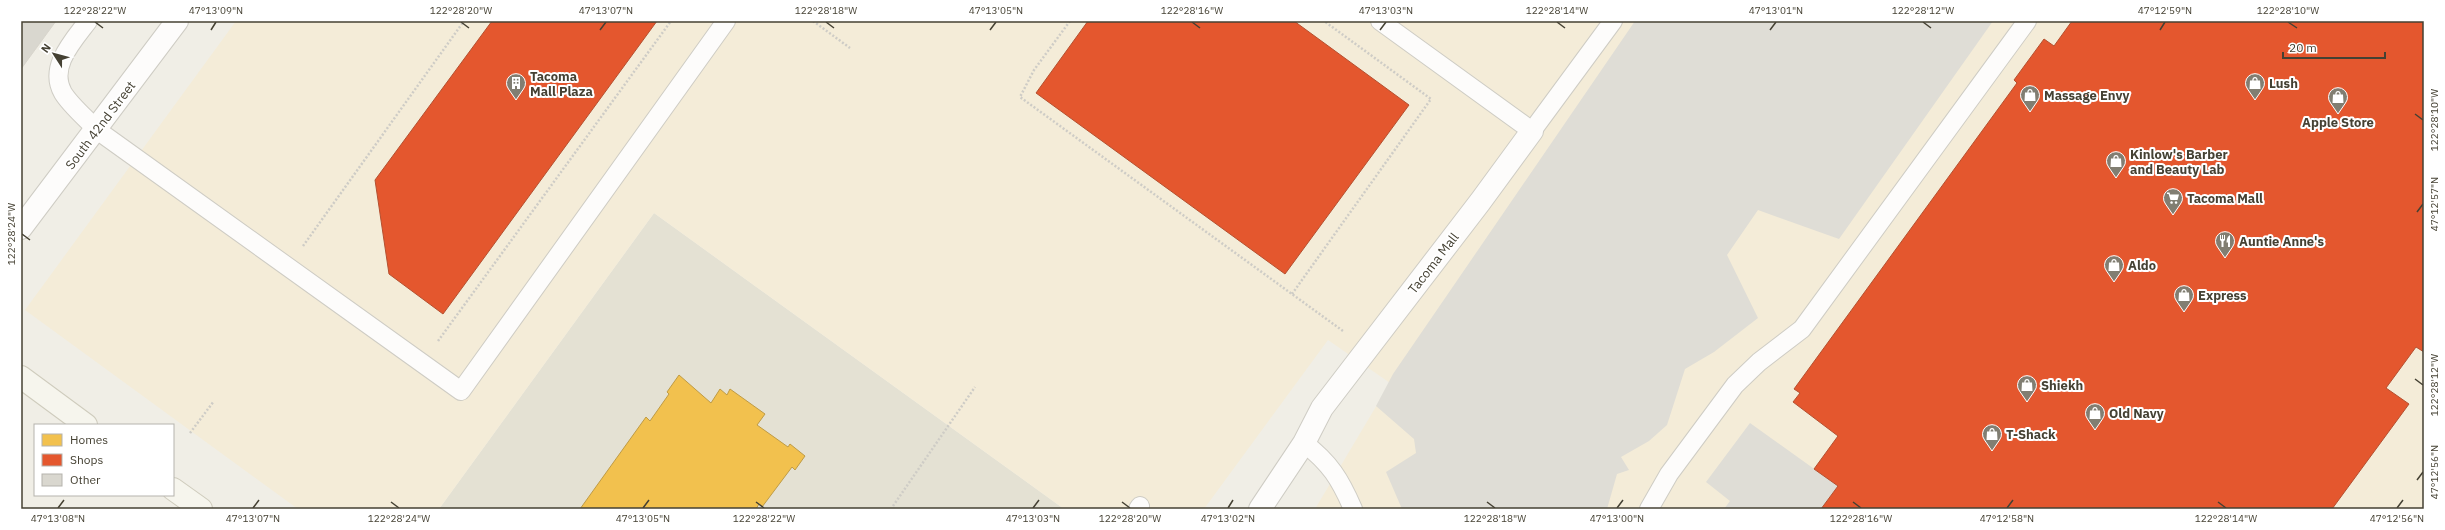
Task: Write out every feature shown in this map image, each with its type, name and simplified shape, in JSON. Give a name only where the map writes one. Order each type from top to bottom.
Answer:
[{"type":"main road","points":[[21,377],[85,424]]},
{"type":"main road","points":[[174,490],[201,509]]},
{"type":"street","name":"South 42nd Street","points":[[21,228],[97,130],[177,21]]},
{"type":"street","name":"Tacoma Mall","points":[[1260,509],[1304,443],[1322,408],[1532,131]]},
{"type":"lane","points":[[88,21],[68,48],[58,70],[63,93],[97,130],[461,391],[726,21]]},
{"type":"lane","points":[[1380,21],[1532,131]]},
{"type":"lane","name":"Tacoma Mall","points":[[1532,131],[1613,21]]},
{"type":"lane","points":[[1649,509],[1669,474],[1735,385],[1759,362],[1802,329],[2027,21]]},
{"type":"lane","points":[[1304,443],[1324,458],[1344,489],[1353,509]]},
{"type":"path","points":[[298,252],[464,21]]},
{"type":"path","points":[[434,347],[671,21]]},
{"type":"path","points":[[813,21],[850,48]]},
{"type":"path","points":[[1070,21],[1034,70],[1020,97],[1342,331]]},
{"type":"path","points":[[1292,294],[1431,99],[1324,21]]},
{"type":"path","points":[[893,506],[975,387]]},
{"type":"path","points":[[190,433],[214,400]]},
{"type":"shaded area","points":[[236,21],[2424,21],[2424,509],[1315,509],[1390,383],[1328,340],[1204,509],[1064,509],[654,213],[439,509],[298,509],[25,310]]},
{"type":"shaded area","points":[[1635,21],[1993,21],[1839,239],[1758,210],[1727,255],[1758,318],[1714,352],[1685,369],[1667,425],[1649,441],[1621,457],[1629,470],[1617,474],[1607,509],[1402,509],[1386,472],[1416,453],[1414,439],[1376,406],[1393,374]]},
{"type":"shaded area","points":[[654,213],[1064,509],[439,509]]},
{"type":"shaded area","points":[[1750,423],[1838,486],[1821,509],[1724,509],[1730,501],[1706,482]]},
{"type":"building: Homes","points":[[679,375],[711,403],[720,389],[727,395],[730,389],[765,414],[757,425],[788,447],[790,444],[805,456],[795,470],[792,467],[762,507],[759,504],[756,509],[580,509],[646,417],[650,421],[669,394],[667,392]]},
{"type":"building: Shops","name":"Tacoma Mall Plaza","points":[[492,21],[657,21],[443,314],[389,274],[375,180]]},
{"type":"building: Shops","points":[[1088,21],[1294,21],[1409,105],[1285,274],[1036,93]]},
{"type":"building: Shops","name":"Tacoma Mall","points":[[2072,21],[2424,21],[2424,352],[2416,347],[2386,388],[2409,404],[2332,509],[1821,509],[1838,486],[1814,469],[1838,436],[1793,402],[1800,393],[1794,389],[2017,83],[2014,80],[2044,39],[2054,46]]},
{"type":"building: Other","points":[[21,21],[56,21],[21,69]]},
{"type":"place","name":"Tacoma Mall Plaza","points":[[516,100]]},
{"type":"place","name":"Lush","points":[[2255,100]]},
{"type":"place","name":"Massage Envy","points":[[2030,112]]},
{"type":"place","name":"Apple Store","points":[[2338,114]]},
{"type":"place","name":"Kinlow's Barber and Beauty Lab","points":[[2116,178]]},
{"type":"place","name":"Tacoma Mall","points":[[2173,215]]},
{"type":"place","name":"Auntie Anne's","points":[[2225,258]]},
{"type":"place","name":"Aldo","points":[[2114,282]]},
{"type":"place","name":"Express","points":[[2184,312]]},
{"type":"place","name":"Shiekh","points":[[2027,402]]},
{"type":"place","name":"Old Navy","points":[[2095,430]]},
{"type":"place","name":"T-Shack","points":[[1992,451]]}]
